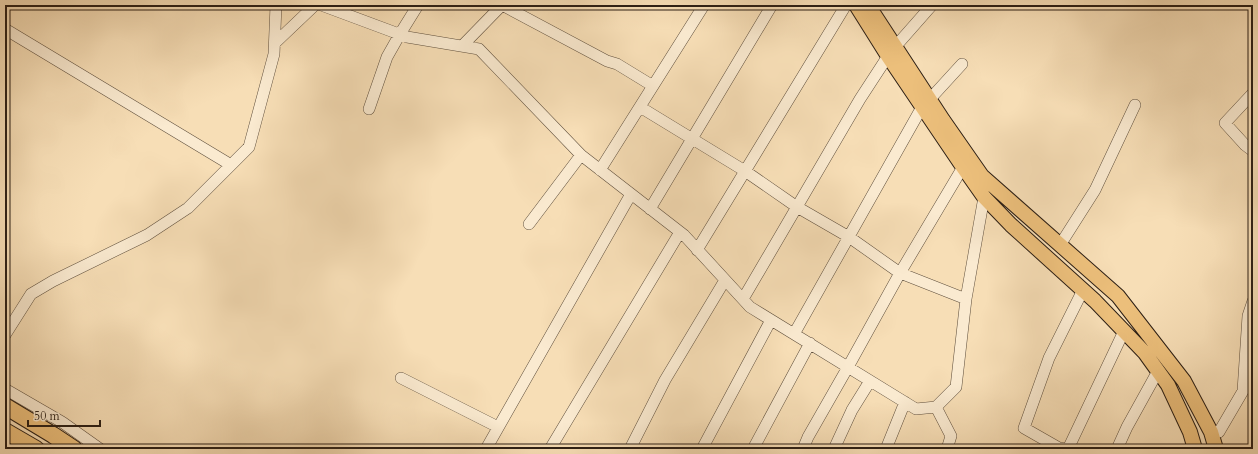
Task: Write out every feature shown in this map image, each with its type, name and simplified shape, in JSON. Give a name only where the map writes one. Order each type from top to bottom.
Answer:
[{"type":"highway","points":[[5,406],[74,449]]},
{"type":"highway","points":[[5,431],[36,449]]},
{"type":"main road","points":[[856,5],[892,51],[926,103],[963,168],[984,197],[1011,226],[1083,290],[1145,353],[1168,385],[1190,432],[1195,449]]},
{"type":"main road","points":[[868,5],[892,51]]},
{"type":"main road","points":[[926,103],[943,120],[982,176],[1118,296],[1184,381],[1211,432],[1216,449]]},
{"type":"street","points":[[5,335],[32,294],[53,281],[147,235],[188,208],[249,147],[274,54],[276,5]]},
{"type":"street","points":[[275,43],[315,5]]},
{"type":"street","points":[[321,5],[407,37],[478,49],[581,155],[680,232],[750,307],[916,409],[936,407],[956,386],[966,299],[984,197]]},
{"type":"street","points":[[369,109],[387,57],[418,5]]},
{"type":"street","points":[[462,46],[502,5],[607,61],[617,64],[653,86]]},
{"type":"street","points":[[600,170],[704,5]]},
{"type":"street","points":[[650,209],[772,5]]},
{"type":"street","points":[[698,250],[846,5]]},
{"type":"street","points":[[743,299],[860,99],[892,51],[932,5]]},
{"type":"street","points":[[5,29],[231,165]]},
{"type":"street","points":[[794,334],[926,103],[962,64]]},
{"type":"street","points":[[1253,93],[1225,122],[1245,145],[1253,151]]},
{"type":"street","points":[[1060,245],[1096,190],[1134,105]]},
{"type":"street","points":[[640,107],[745,171],[797,207],[849,237],[900,273],[966,299]]},
{"type":"street","points":[[528,224],[581,155]]},
{"type":"street","points":[[803,449],[808,437],[900,273],[963,168]]},
{"type":"street","points":[[486,449],[631,194]]},
{"type":"street","points":[[550,449],[680,232]]},
{"type":"street","points":[[630,449],[665,380],[725,280]]},
{"type":"street","points":[[1083,290],[1049,358],[1024,428],[1060,448],[1067,449],[1124,330]]},
{"type":"street","points":[[1211,432],[1219,432],[1243,391],[1250,317],[1253,301]]},
{"type":"street","points":[[702,449],[771,320]]},
{"type":"street","points":[[753,449],[810,343]]},
{"type":"street","points":[[1117,449],[1127,427],[1158,371]]},
{"type":"street","points":[[401,378],[498,427]]},
{"type":"street","points":[[834,449],[852,410],[870,380]]},
{"type":"street","points":[[5,389],[62,422],[100,449]]},
{"type":"street","points":[[886,449],[905,402]]},
{"type":"street","points":[[936,407],[951,436],[947,449]]}]
